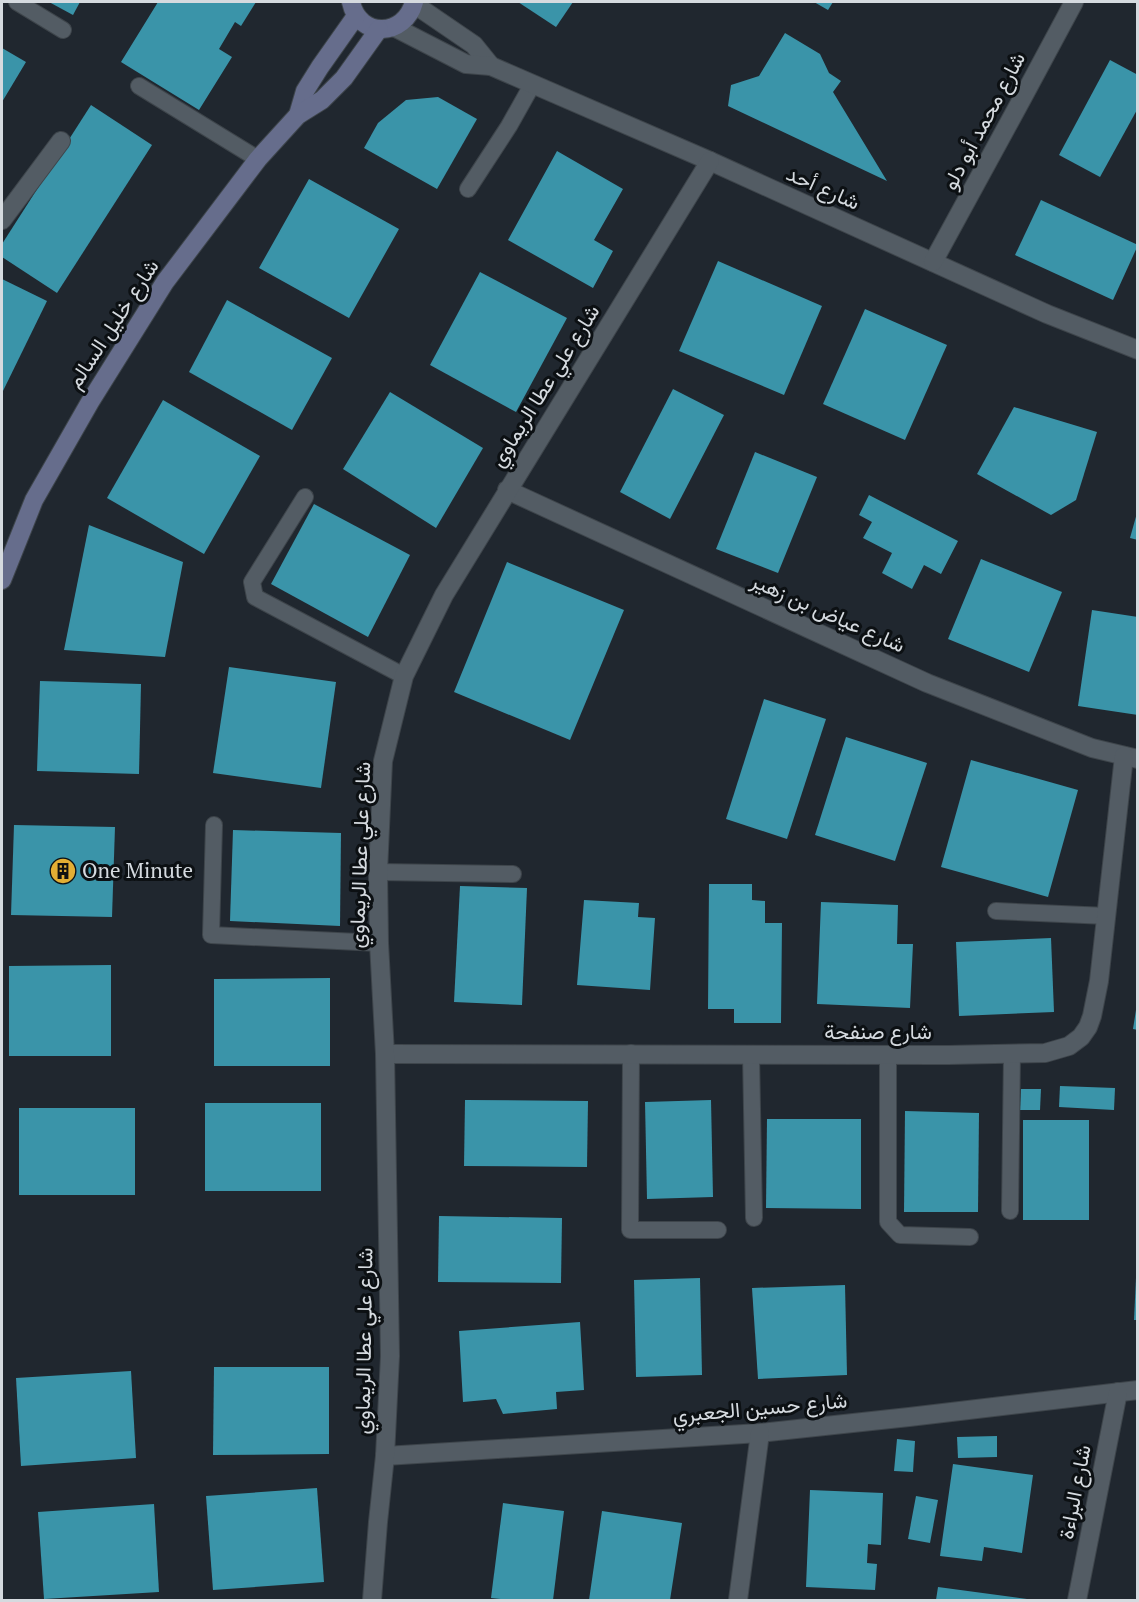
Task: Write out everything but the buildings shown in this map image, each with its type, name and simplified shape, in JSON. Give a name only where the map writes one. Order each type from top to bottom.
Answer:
[{"type":"street","name":"شارع محمد أبو دلو","points":[[933,262],[1074,2]]},
{"type":"street","name":"شارع أحد","points":[[414,3],[474,45],[491,66]]},
{"type":"street","name":"شارع خليل السالم","points":[[2,580],[34,500],[118,355],[165,282],[258,159],[298,115],[322,100],[344,78],[387,28],[407,18],[414,3]]},
{"type":"street","name":"شارع خليل السالم","points":[[298,115],[305,91],[320,67],[350,6]]},
{"type":"street","points":[[350,6],[368,26],[387,28]]},
{"type":"street","name":"شارع أحد","points":[[387,28],[466,64],[491,66],[710,161],[1047,314],[1137,350]]},
{"type":"street","points":[[2,220],[61,141]]},
{"type":"street","name":"شارع علي عطا الريماوي","points":[[372,1600],[386,1456],[390,1356],[385,1054],[378,872],[383,761],[404,676],[444,595],[710,161]]},
{"type":"street","name":"شارع عياض بن زهير","points":[[507,490],[927,683],[1092,748],[1131,757]]},
{"type":"street","name":"شارع صنفحة","points":[[385,1054],[888,1054],[1045,1053],[1059,1050],[1081,1037],[1092,1016],[1100,981],[1107,916],[1131,757]]},
{"type":"street","name":"شارع حسين الجعبري","points":[[386,1456],[760,1433],[1137,1390]]},
{"type":"street","name":"شارع البراءة","points":[[1077,1600],[1118,1392]]},
{"type":"street","points":[[738,1600],[760,1433]]},
{"type":"lane","points":[[17,2],[63,30]]},
{"type":"lane","points":[[468,189],[509,126],[532,85]]},
{"type":"lane","points":[[139,86],[258,159]]},
{"type":"lane","points":[[305,497],[252,582],[255,597],[404,676]]},
{"type":"lane","points":[[214,825],[211,935],[379,943]]},
{"type":"lane","points":[[378,872],[513,874]]},
{"type":"lane","points":[[996,911],[1107,916]]},
{"type":"lane","points":[[632,1053],[630,1230],[718,1230]]},
{"type":"lane","points":[[1010,1211],[1012,1053]]},
{"type":"lane","points":[[751,1054],[754,1218]]},
{"type":"lane","points":[[888,1054],[888,1222],[900,1235],[970,1237]]},
{"type":"place","name":"One Minute","points":[[63,871]]}]
